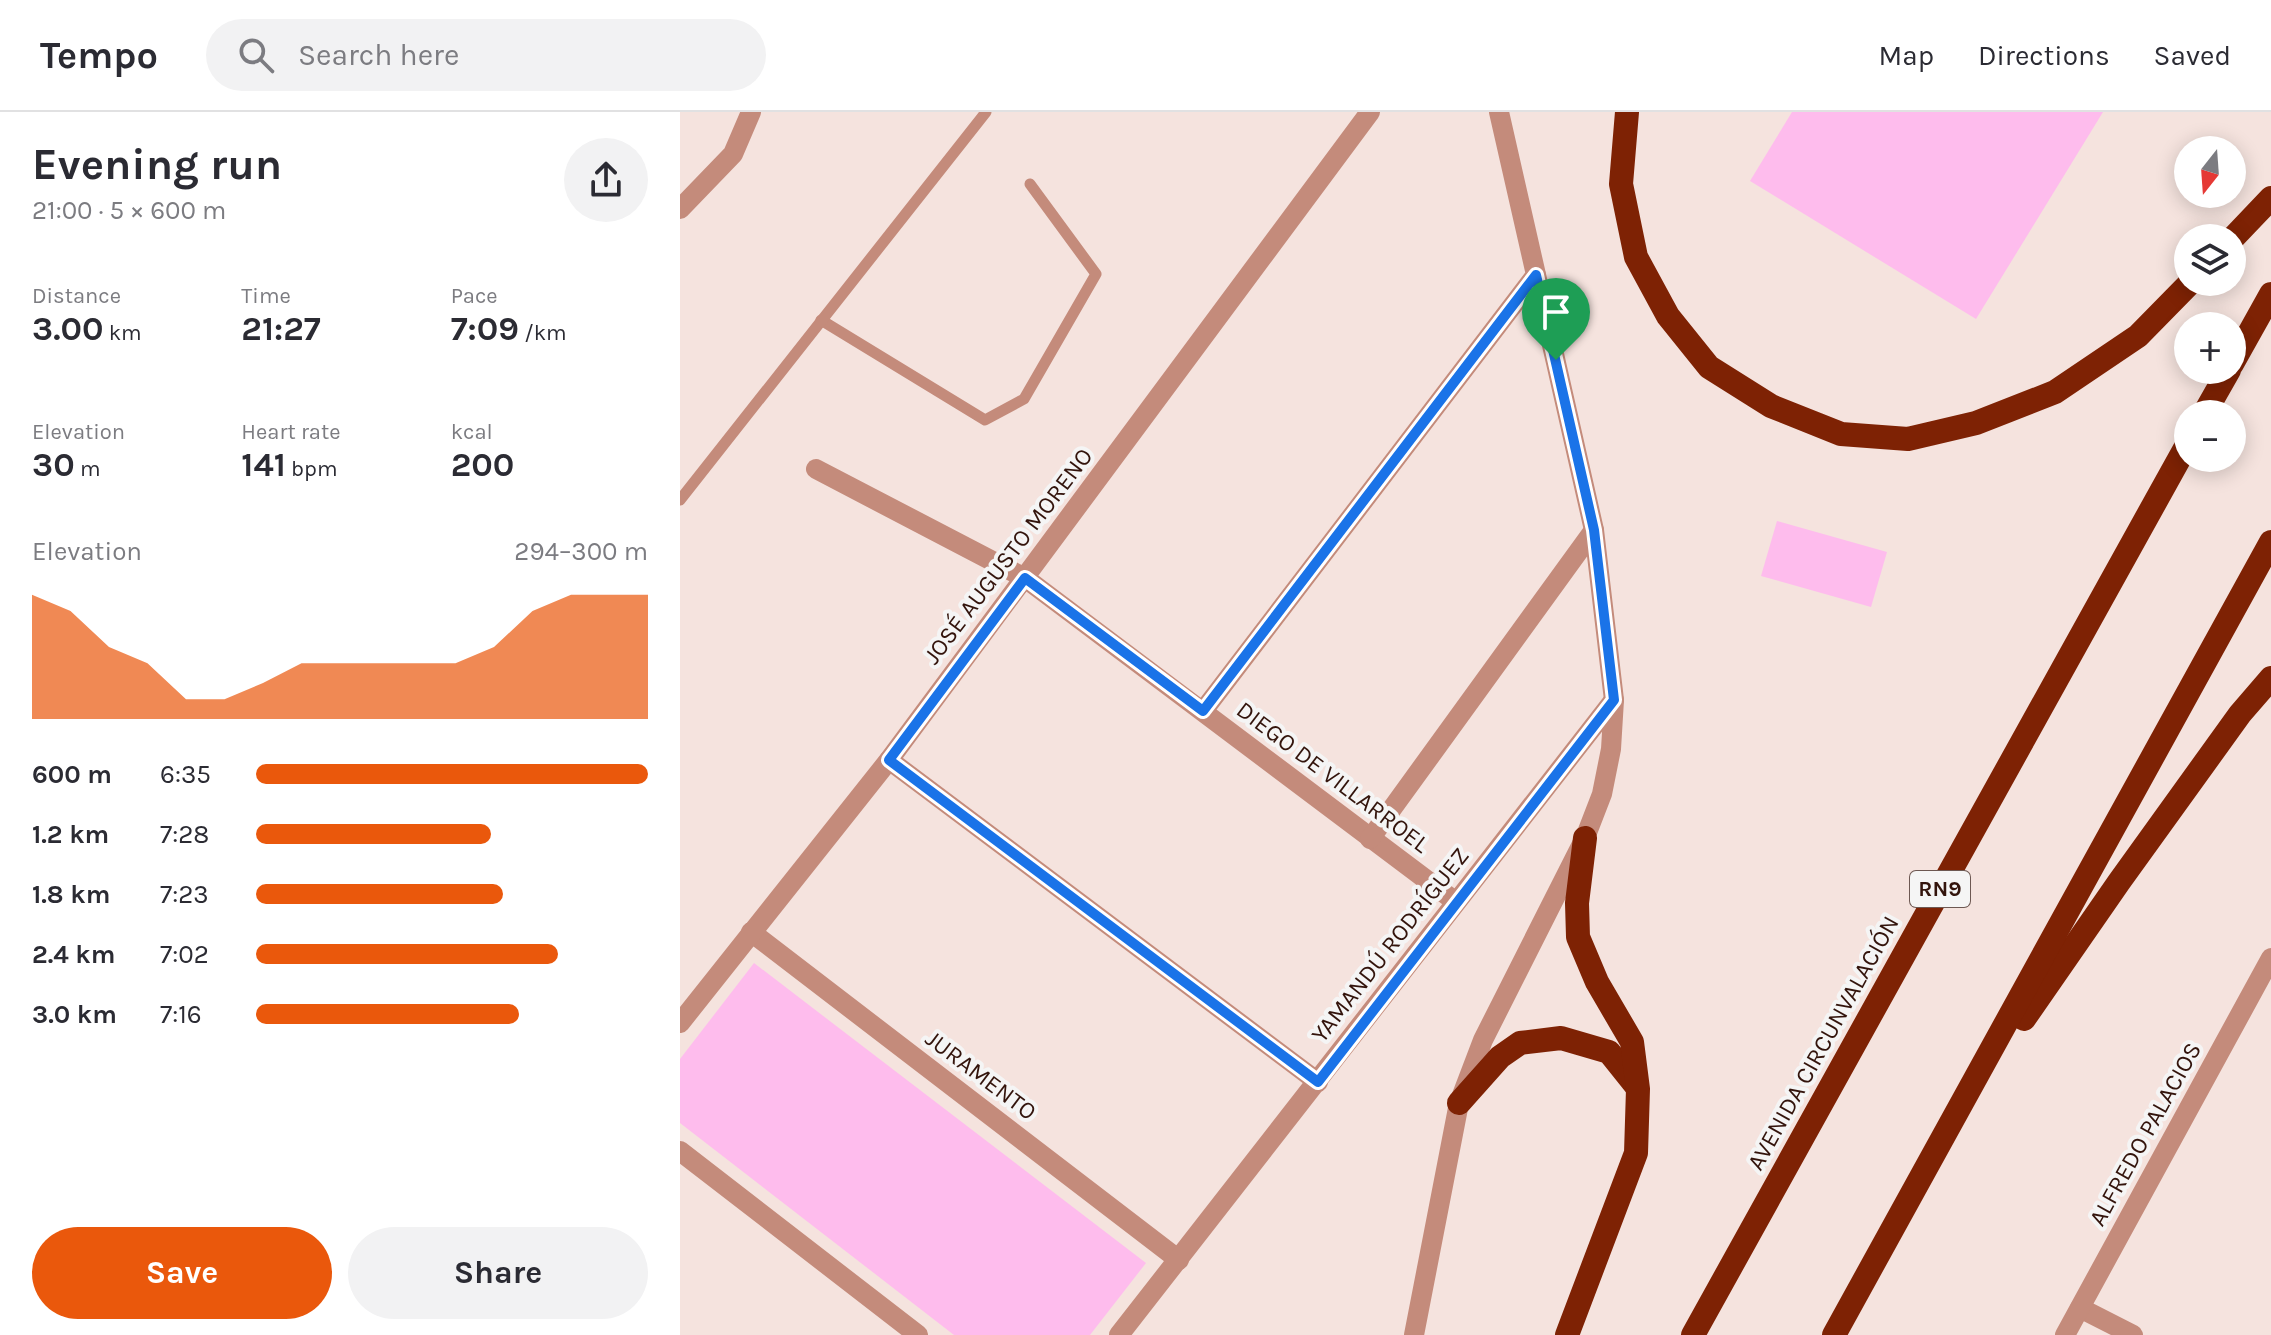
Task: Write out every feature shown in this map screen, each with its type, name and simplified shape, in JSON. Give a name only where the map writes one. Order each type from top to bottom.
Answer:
[{"type":"highway","points":[[1627,112],[1621,184],[1636,257],[1668,316],[1709,367],[1771,406],[1841,434],[1908,439],[1976,423],[2055,392],[2138,336],[2177,296]]},
{"type":"highway","points":[[2246,224],[2271,198]]},
{"type":"highway","points":[[2246,339],[2271,294]]},
{"type":"highway","name":"AVENIDA CIRCUNVALACIÓN","points":[[1693,1335],[2174,468]]},
{"type":"highway","points":[[1834,1335],[2271,542]]},
{"type":"highway","points":[[1949,1126],[2119,882],[2240,714],[2271,678]]},
{"type":"highway","points":[[1567,1335],[1636,1153],[1638,1089],[1632,1042],[1597,982],[1578,937],[1577,903],[1585,838]]},
{"type":"highway","points":[[1459,1103],[1500,1057],[1520,1043],[1561,1038],[1609,1052],[1638,1089]]},
{"type":"street","points":[[680,209],[733,154],[751,112]]},
{"type":"street","name":"JOSÉ AUGUSTO MORENO","points":[[680,1023],[889,760],[1370,112]]},
{"type":"street","points":[[1414,1335],[1459,1103],[1483,1040],[1585,838],[1602,794],[1611,749],[1614,700],[1594,530],[1499,112]]},
{"type":"street","points":[[1203,711],[1536,275]]},
{"type":"street","name":"DIEGO DE VILLARROEL","points":[[816,469],[1025,578],[1456,902]]},
{"type":"street","points":[[1370,839],[1594,530]]},
{"type":"street","name":"YAMANDÚ RODRÍGUEZ","points":[[1119,1335],[1614,700]]},
{"type":"street","points":[[889,760],[1318,1082]]},
{"type":"street","name":"JURAMENTO","points":[[751,932],[1179,1260]]},
{"type":"street","name":"ALFREDO PALACIOS","points":[[2065,1335],[2271,958]]},
{"type":"street","points":[[680,1151],[918,1335]]},
{"type":"street","points":[[2080,1308],[2133,1335]]},
{"type":"lane","points":[[680,500],[986,112]]},
{"type":"lane","points":[[821,320],[985,420],[1024,399],[1096,274],[1030,184]]},
{"type":"shaded area","points":[[1792,112],[2103,112],[1976,319],[1750,181]]},
{"type":"shaded area","points":[[1777,521],[1887,552],[1871,607],[1761,576]]},
{"type":"shaded area","points":[[754,963],[1146,1263],[1090,1335],[954,1335],[680,1123],[680,1059]]},
{"type":"route","points":[[1536,275],[1556,360],[1594,530],[1614,700],[1318,1082],[889,760],[1025,578],[1203,711],[1536,275]]}]
